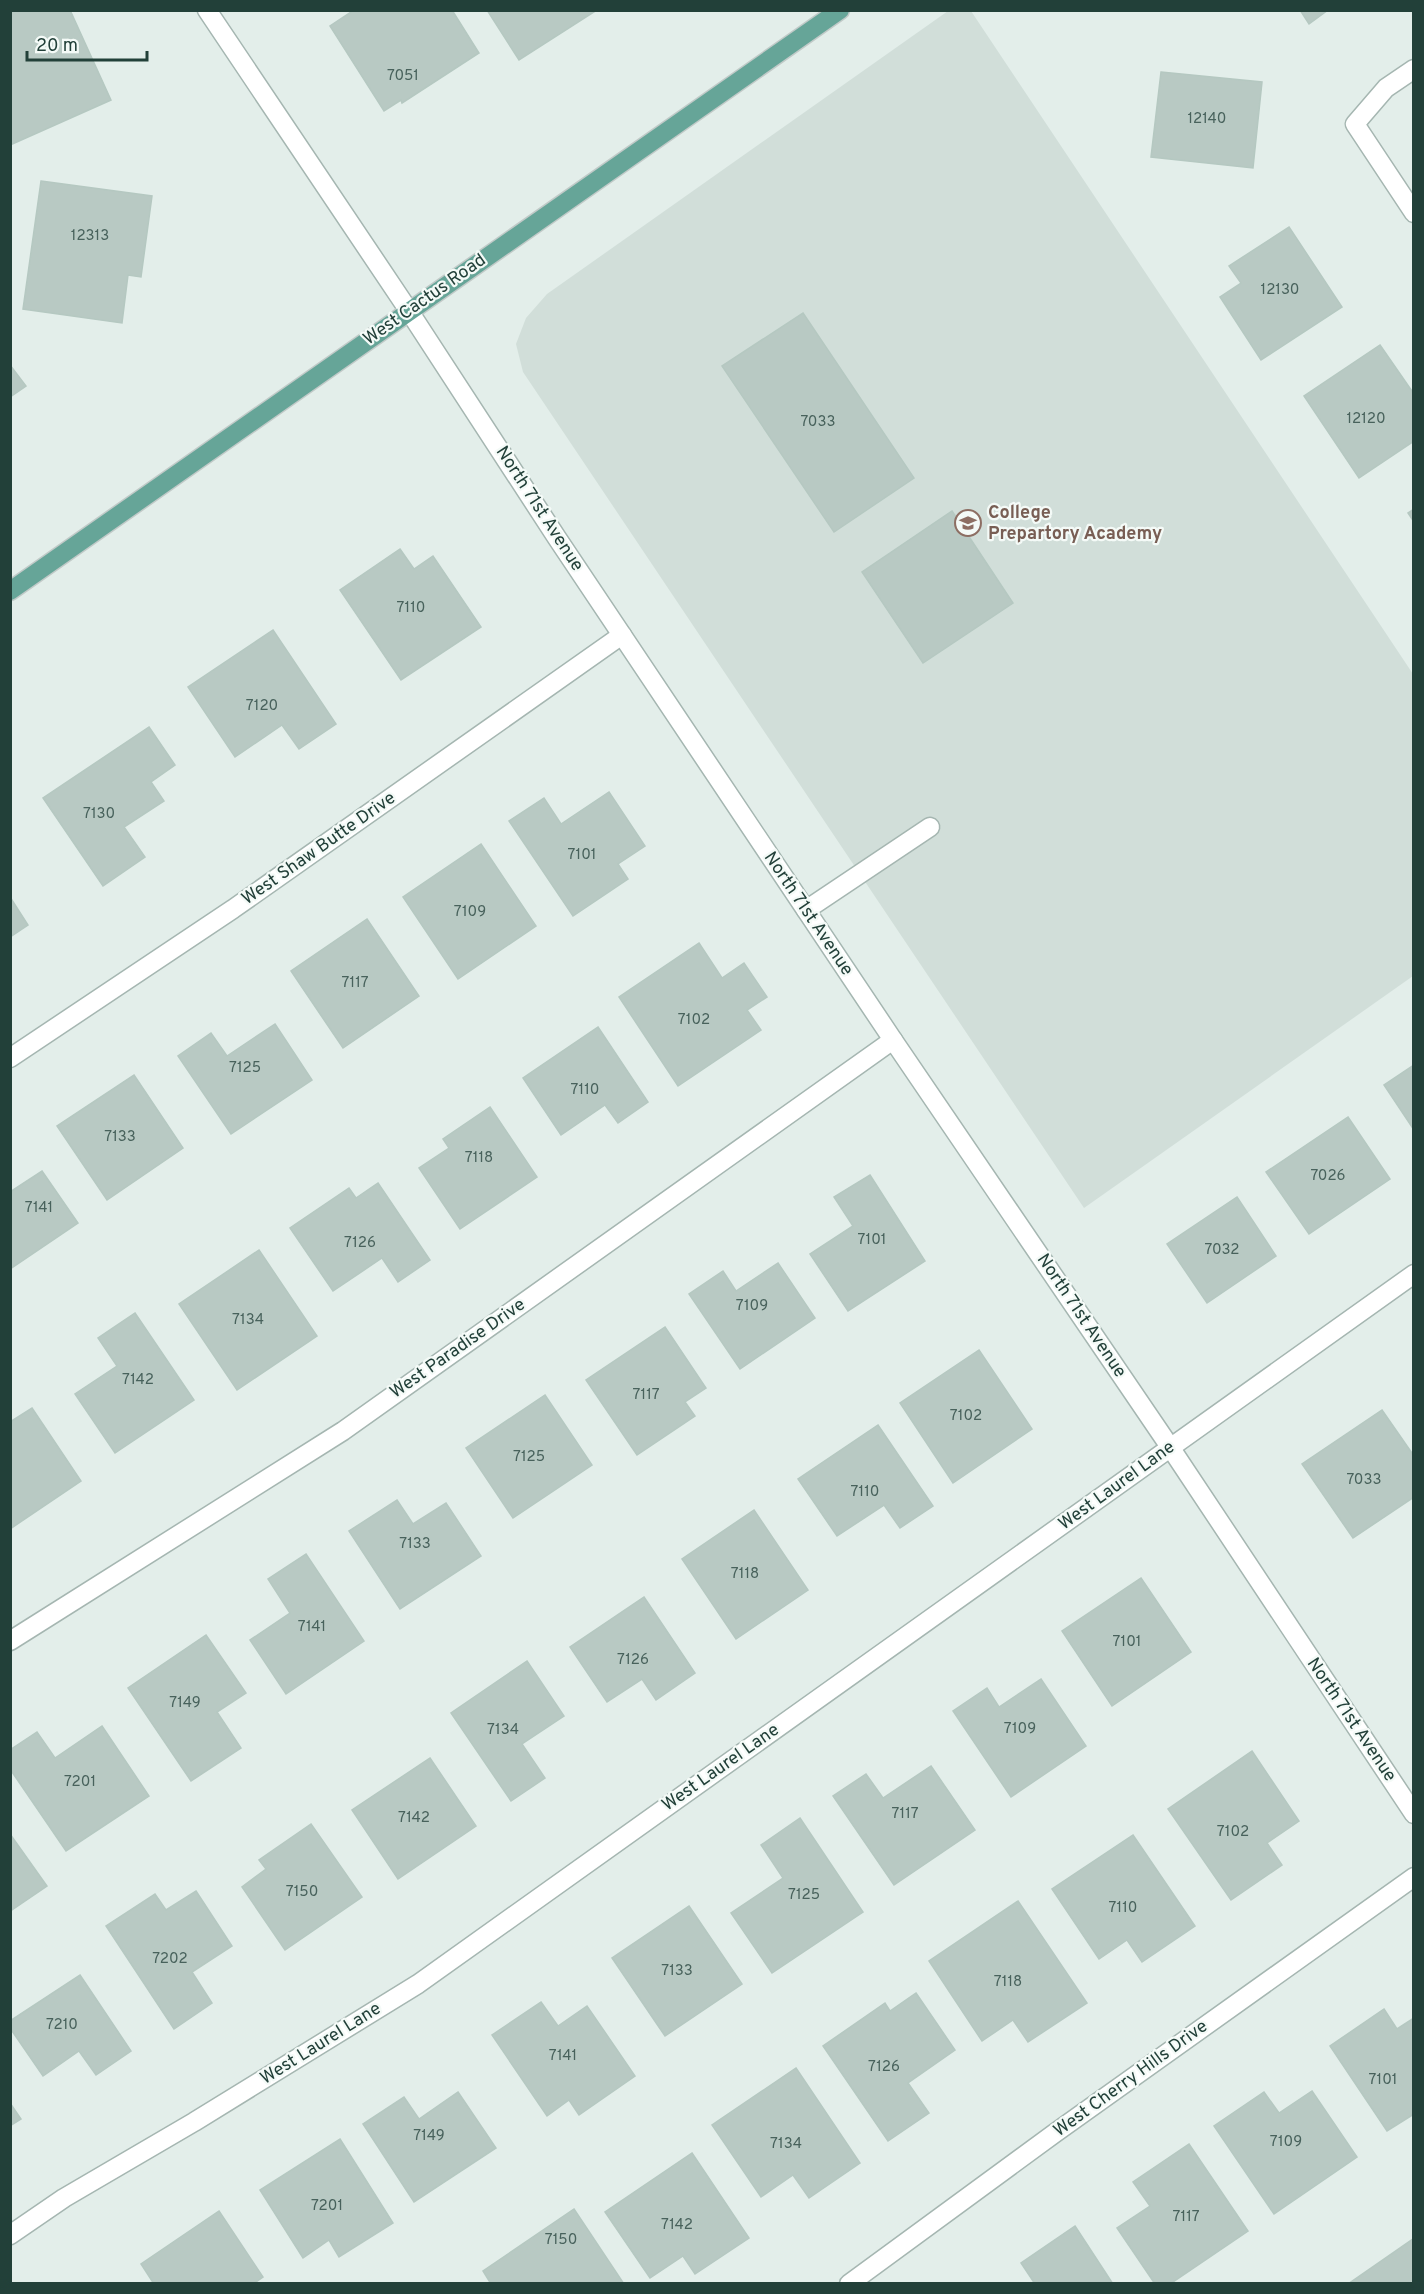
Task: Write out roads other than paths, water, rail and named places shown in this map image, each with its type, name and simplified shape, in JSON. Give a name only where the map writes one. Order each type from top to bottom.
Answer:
[{"type":"main road","name":"West Cactus Road","points":[[10,591],[840,10]]},
{"type":"street","name":"North 71st Avenue","points":[[207,10],[622,635],[1170,1448],[1413,1814]]},
{"type":"street","points":[[1413,69],[1386,88],[1355,124],[1413,213]]},
{"type":"street","name":"West Shaw Butte Drive","points":[[10,1058],[233,909],[622,635]]},
{"type":"street","points":[[806,910],[930,826]]},
{"type":"street","name":"West Paradise Drive","points":[[10,1641],[343,1431],[893,1040]]},
{"type":"street","name":"West Laurel Lane","points":[[10,2235],[64,2198],[204,2116],[418,1984],[1413,1274]]},
{"type":"street","name":"West Cherry Hills Drive","points":[[849,2283],[1413,1877]]},
{"type":"place","name":"College Prepartory Academy","points":[[968,523]]}]
